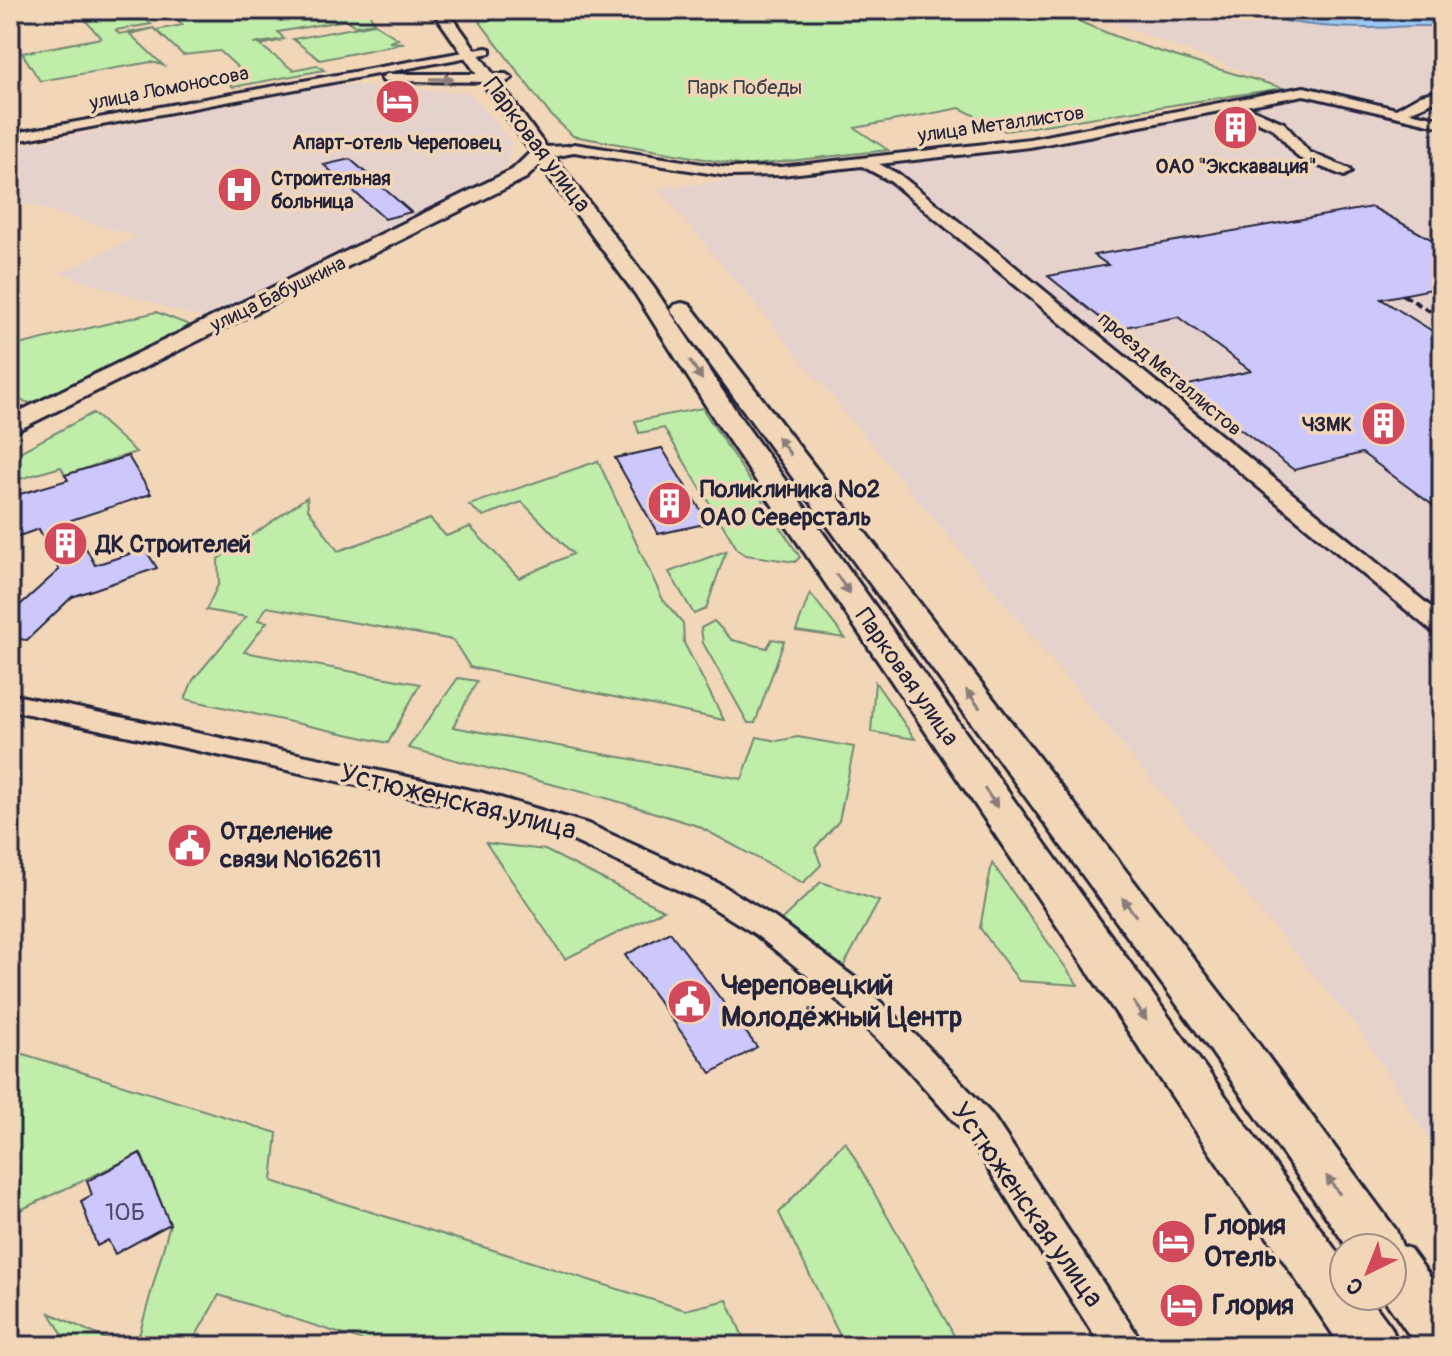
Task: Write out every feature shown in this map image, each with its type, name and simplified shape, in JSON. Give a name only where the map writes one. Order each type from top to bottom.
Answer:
[{"type":"main road","name":"Парковая улица","points":[[439,10],[487,66],[1224,1033],[1367,1232]]},
{"type":"main road","name":"Парковая улица","points":[[457,10],[487,66]]},
{"type":"main road","name":"Парковая улица","points":[[551,152],[728,420],[1372,1346]]},
{"type":"main road","name":"улица Бабушкина","points":[[10,426],[519,174],[551,152]]},
{"type":"main road","points":[[1408,1289],[1442,1337]]},
{"type":"street","name":"улица Ломоносова","points":[[336,77],[487,66]]},
{"type":"street","name":"улица Ломоносова","points":[[10,138],[336,77],[487,66]]},
{"type":"street","name":"улица Металлистов","points":[[551,152],[574,148],[728,172],[781,171],[1030,143],[1304,91],[1442,123]]},
{"type":"street","points":[[1397,113],[1425,98],[1442,94]]},
{"type":"street","points":[[1232,105],[1279,126],[1304,155],[1344,172]]},
{"type":"street","name":"проезд Металлистов","points":[[865,162],[895,178],[991,254],[1442,628]]},
{"type":"street","name":"Устюженская улица","points":[[10,702],[480,802],[578,831],[712,893],[765,926],[844,987],[928,1068],[980,1126],[1123,1346]]},
{"type":"shaded area","points":[[1150,10],[1219,10],[1225,11],[1220,17],[1234,22],[1259,12],[1305,24],[1366,28],[1403,24],[1442,27],[1442,1161],[1361,1032],[658,188],[924,161],[1297,92],[1115,23]]},
{"type":"shaded area","name":"Строительная больница","points":[[336,84],[471,93],[512,143],[507,164],[491,178],[206,320],[60,273],[137,237],[10,199],[10,147]]},
{"type":"green space","points":[[104,10],[136,10],[151,24],[116,30],[119,34],[155,28],[130,34],[163,65],[151,62],[40,81],[22,53],[101,38],[86,21],[111,17]]},
{"type":"green space","points":[[166,10],[217,10],[227,17],[254,15],[260,19],[314,10],[368,10],[374,23],[355,26],[346,20],[278,32],[284,39],[253,44],[283,40],[260,45],[293,70],[317,65],[324,70],[233,87],[227,82],[248,77],[220,51],[183,55],[156,30],[183,25]]},
{"type":"green space","name":"Парк Победы","points":[[471,10],[1055,10],[1138,44],[1283,88],[1005,131],[960,108],[855,128],[888,150],[744,166],[573,136],[549,113]]},
{"type":"green space","points":[[375,24],[398,39],[389,42],[404,43],[320,60],[293,39]]},
{"type":"green space","points":[[156,312],[192,326],[33,404],[10,397],[10,347]]},
{"type":"green space","points":[[702,408],[800,557],[795,562],[746,555],[738,550],[664,428],[639,433],[635,421]]},
{"type":"green space","points":[[93,413],[136,452],[65,475],[61,467],[10,482],[10,457]]},
{"type":"green space","points":[[598,461],[663,600],[683,623],[684,643],[724,720],[470,667],[453,640],[267,607],[258,620],[267,622],[244,652],[420,684],[388,743],[185,699],[193,680],[246,617],[206,610],[219,583],[218,559],[307,497],[308,509],[338,551],[430,519],[446,536],[470,527],[519,578],[573,554],[522,502],[483,516],[469,505]]},
{"type":"green space","points":[[726,551],[706,609],[694,614],[669,572]]},
{"type":"green space","points":[[810,593],[845,638],[796,631]]},
{"type":"green space","points":[[714,621],[732,640],[767,648],[772,639],[784,641],[755,723],[748,723],[703,643],[701,628]]},
{"type":"green space","points":[[458,678],[477,681],[453,727],[742,779],[757,737],[777,741],[798,737],[854,747],[839,821],[815,848],[821,865],[803,883],[698,826],[610,799],[408,748]]},
{"type":"green space","points":[[875,682],[915,739],[871,732]]},
{"type":"green space","points":[[486,843],[545,850],[664,910],[565,959]]},
{"type":"green space","points":[[992,863],[1078,985],[1019,981],[980,928]]},
{"type":"green space","points":[[821,882],[879,901],[842,969],[779,922]]},
{"type":"green space","points":[[17,1052],[277,1133],[272,1181],[685,1310],[727,1300],[747,1346],[379,1346],[219,1295],[190,1346],[163,1346],[139,1336],[170,1224],[141,1153],[16,1212],[10,1190],[10,1062]]},
{"type":"green space","points":[[845,1141],[960,1346],[845,1346],[779,1213]]},
{"type":"green space","points":[[50,1313],[121,1346],[69,1346]]},
{"type":"water","points":[[1219,10],[1442,10],[1442,27],[1326,26],[1285,21],[1284,17],[1259,12],[1229,22],[1219,16],[1224,12]]},
{"type":"building","points":[[350,159],[411,212],[385,219],[324,165]]},
{"type":"building","name":"ЧЗМК","points":[[1372,207],[1442,245],[1442,287],[1381,299],[1442,337],[1442,512],[1362,453],[1294,470],[1184,386],[1251,371],[1178,317],[1114,329],[1048,276],[1108,265],[1094,255]]},
{"type":"building","name":"Поликлиника №2 ОАО Северсталь","points":[[662,448],[709,523],[658,534],[615,458]]},
{"type":"building","name":"ДК Строителей","points":[[128,456],[151,494],[71,520],[95,565],[145,549],[157,568],[72,597],[27,640],[10,638],[10,614],[59,570],[39,529],[10,539],[10,497],[68,480],[65,475]]},
{"type":"building","name":"Череповецкий Молодёжный Центр","points":[[670,932],[757,1047],[711,1073],[625,955]]},
{"type":"building","points":[[140,1153],[170,1224],[115,1254],[108,1240],[97,1246],[81,1201],[92,1195],[87,1181]]},
{"type":"railway","points":[[1403,295],[1442,318]]},
{"type":"place","name":"Апарт-отель Череповец","points":[[397,102]]},
{"type":"place","name":"ОАО \"Экскавация\"","points":[[1236,127]]},
{"type":"place","name":"Строительная больница","points":[[240,189]]},
{"type":"place","name":"ЧЗМК","points":[[1383,424]]},
{"type":"place","name":"Поликлиника №2 ОАО Северсталь","points":[[669,503]]},
{"type":"place","name":"ДК Строителей","points":[[65,544]]},
{"type":"place","name":"Отделение связи №162611","points":[[189,845]]},
{"type":"place","name":"Череповецкий Молодёжный Центр","points":[[690,1001]]},
{"type":"place","name":"Глория Отель","points":[[1173,1241]]},
{"type":"place","name":"Глория","points":[[1181,1305]]}]
